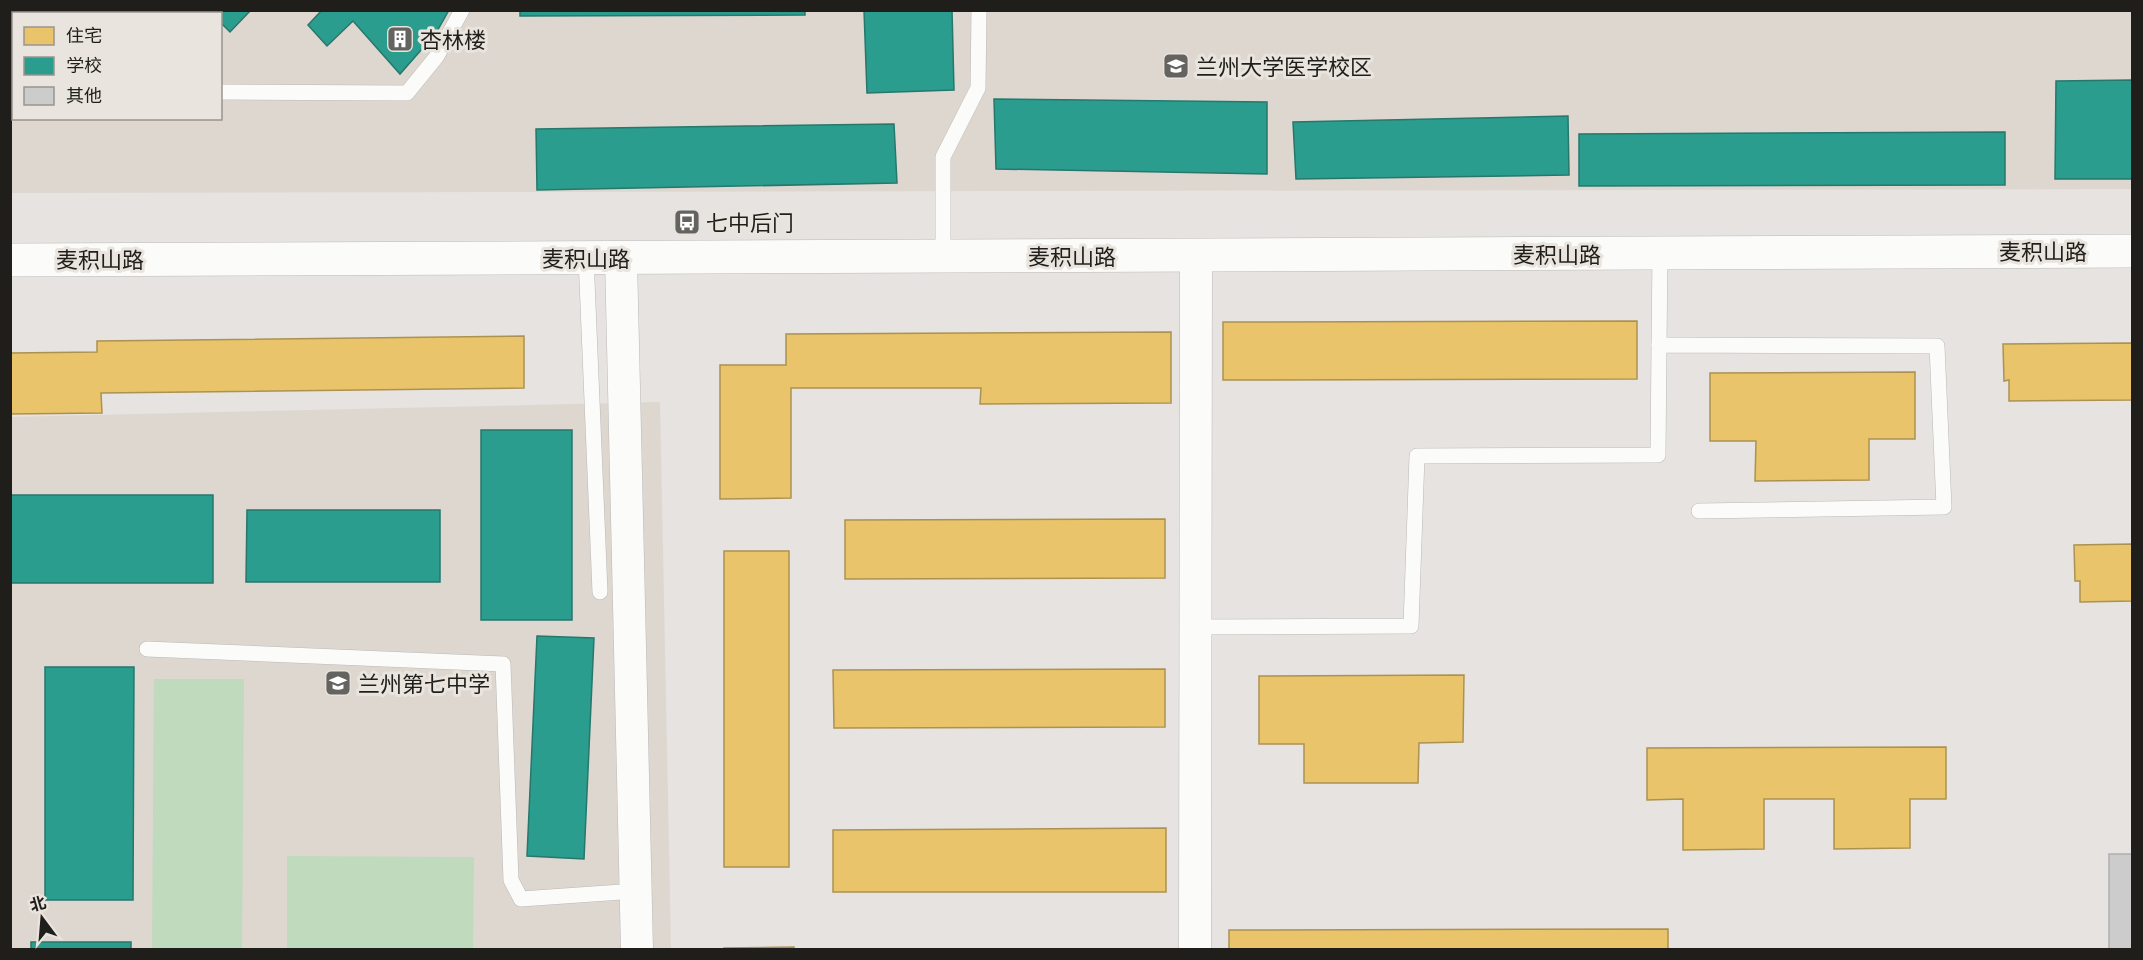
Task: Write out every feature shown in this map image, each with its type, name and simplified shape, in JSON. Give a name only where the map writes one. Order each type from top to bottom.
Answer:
[{"type":"street","name":"麦积山路","points":[[10,260],[2133,251]]},
{"type":"street","points":[[1195,950],[1196,255]]},
{"type":"street","points":[[621,258],[638,950]]},
{"type":"lane","points":[[222,92],[407,93],[437,56],[462,10]]},
{"type":"lane","points":[[943,256],[943,157],[978,88],[979,10]]},
{"type":"lane","points":[[1195,627],[1411,626],[1417,456],[1658,455],[1660,254]]},
{"type":"lane","points":[[586,257],[600,592]]},
{"type":"lane","points":[[1659,345],[1937,346],[1944,507],[1699,511]]},
{"type":"lane","points":[[147,649],[503,664],[511,880],[521,899],[636,891]]},
{"type":"shaded area","name":"兰州大学医学校区","points":[[10,11],[2132,11],[2132,189],[11,193]]},
{"type":"shaded area","name":"兰州第七中学","points":[[660,402],[671,949],[11,949],[10,417]]},
{"type":"green space","points":[[154,679],[244,679],[242,949],[152,949]]},
{"type":"green space","points":[[287,856],[474,857],[473,949],[287,949]]},
{"type":"building: 住宅","points":[[1637,321],[1637,379],[1223,380],[1223,322]]},
{"type":"building: 住宅","points":[[1171,332],[1171,403],[980,404],[981,388],[791,388],[791,498],[720,499],[720,365],[786,365],[786,334]]},
{"type":"building: 住宅","points":[[524,336],[524,388],[101,393],[102,413],[10,414],[10,353],[97,352],[97,341]]},
{"type":"building: 住宅","points":[[2132,343],[2132,400],[2009,401],[2009,380],[2004,381],[2003,344]]},
{"type":"building: 住宅","points":[[1915,372],[1915,439],[1869,439],[1869,480],[1755,481],[1756,441],[1710,441],[1710,373]]},
{"type":"building: 住宅","points":[[1165,519],[1165,578],[845,579],[845,520]]},
{"type":"building: 住宅","points":[[2132,544],[2132,601],[2080,602],[2080,581],[2075,581],[2074,545]]},
{"type":"building: 住宅","points":[[724,551],[789,551],[789,867],[724,867]]},
{"type":"building: 住宅","points":[[1165,669],[1165,727],[834,728],[833,670]]},
{"type":"building: 住宅","points":[[1464,675],[1463,742],[1419,743],[1418,783],[1304,783],[1304,744],[1259,744],[1259,676]]},
{"type":"building: 住宅","points":[[1946,747],[1946,799],[1910,799],[1910,848],[1834,849],[1834,799],[1764,799],[1764,849],[1683,850],[1683,799],[1647,800],[1647,748]]},
{"type":"building: 住宅","points":[[1166,828],[1166,892],[833,892],[833,830]]},
{"type":"building: 住宅","points":[[1668,929],[1668,950],[1229,950],[1229,930]]},
{"type":"building: 住宅","points":[[794,947],[794,950],[724,950],[724,948]]},
{"type":"building: 学校","points":[[10,10],[119,10],[118,12],[12,12],[12,48],[10,46]]},
{"type":"building: 学校","points":[[208,10],[251,10],[230,32],[222,24],[222,12]]},
{"type":"building: 学校","name":"杏林楼","points":[[322,10],[449,10],[436,33],[400,74],[353,21],[327,46],[308,25]]},
{"type":"building: 学校","points":[[520,10],[805,10],[805,15],[520,16]]},
{"type":"building: 学校","points":[[864,10],[952,10],[954,90],[867,93]]},
{"type":"building: 学校","points":[[2132,80],[2132,179],[2055,179],[2056,81]]},
{"type":"building: 学校","points":[[994,99],[1267,102],[1267,174],[996,169]]},
{"type":"building: 学校","points":[[1568,116],[1569,175],[1296,179],[1293,122]]},
{"type":"building: 学校","points":[[894,124],[897,183],[537,190],[536,129]]},
{"type":"building: 学校","points":[[2005,132],[2005,185],[1579,186],[1579,134]]},
{"type":"building: 学校","points":[[481,430],[572,430],[572,620],[481,620]]},
{"type":"building: 学校","points":[[10,495],[213,495],[213,583],[10,583]]},
{"type":"building: 学校","points":[[247,510],[440,510],[440,582],[246,582]]},
{"type":"building: 学校","points":[[537,636],[594,638],[584,859],[527,856]]},
{"type":"building: 学校","points":[[45,667],[134,667],[133,900],[45,900]]},
{"type":"building: 学校","points":[[31,942],[131,942],[131,950],[31,950]]},
{"type":"building: 其他","points":[[2109,854],[2132,854],[2132,950],[2109,950]]},
{"type":"place","name":"杏林楼","points":[[400,39]]},
{"type":"place","name":"兰州大学医学校区","points":[[1176,66]]},
{"type":"place","name":"七中后门","points":[[687,222]]},
{"type":"place","name":"兰州第七中学","points":[[338,683]]}]
